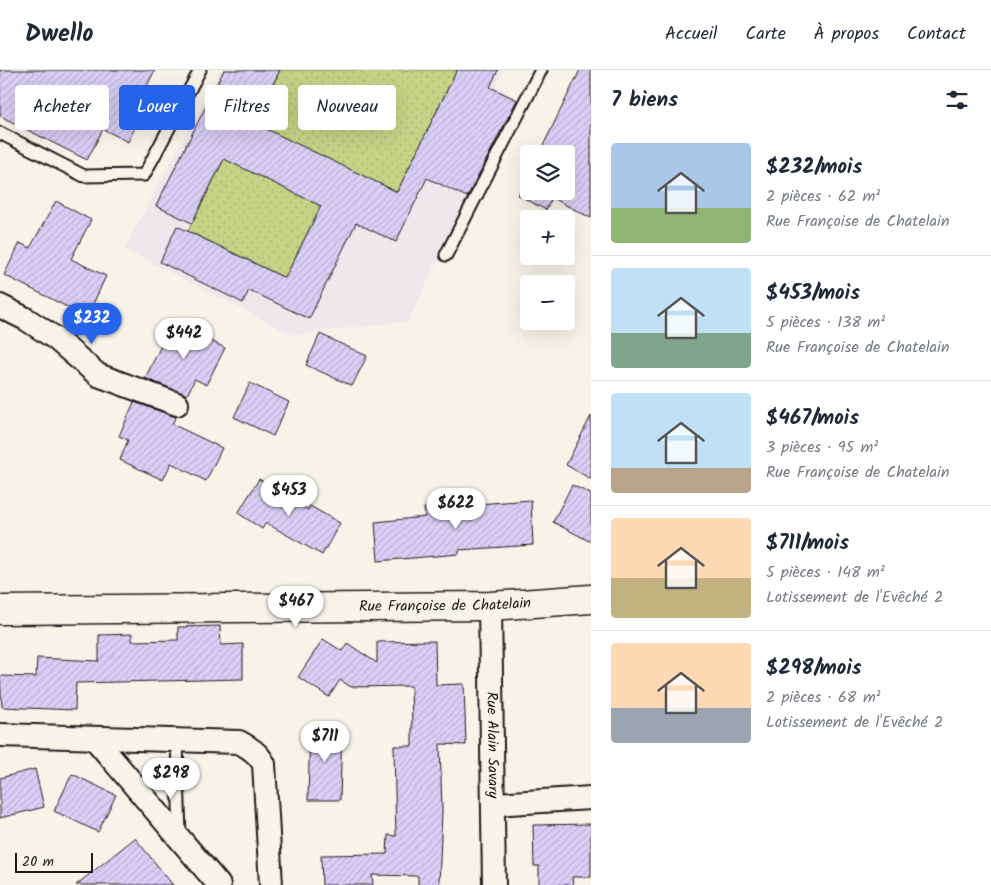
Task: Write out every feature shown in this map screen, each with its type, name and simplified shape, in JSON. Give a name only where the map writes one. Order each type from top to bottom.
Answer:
[{"type":"street","points":[[0,306],[26,319],[56,338],[98,375],[177,404]]},
{"type":"street","name":"Rue Françoise de Chatelain","points":[[0,610],[490,606],[591,599]]},
{"type":"street","name":"Rue Alain Savary","points":[[490,606],[495,804],[494,885]]},
{"type":"street","points":[[0,735],[239,742],[259,756],[264,764],[271,885]]},
{"type":"street","points":[[95,739],[219,885]]},
{"type":"street","points":[[495,804],[591,798]]},
{"type":"lane","points":[[0,133],[84,176],[144,175],[200,70]]},
{"type":"lane","points":[[446,254],[541,70]]},
{"type":"lane","points":[[177,741],[180,839]]},
{"type":"shaded area","points":[[220,70],[503,70],[496,86],[518,98],[408,321],[293,335],[124,249],[188,130],[195,130],[195,117],[205,98],[205,130],[288,130],[288,85],[212,85]]},
{"type":"green space","points":[[280,70],[457,70],[397,192],[267,130],[288,130],[288,85],[273,85]]},
{"type":"green space","points":[[219,79],[232,85],[216,85]]},
{"type":"green space","points":[[233,130],[265,130],[246,169],[321,206],[285,278],[188,231],[221,165],[185,147],[190,138],[222,153]]},
{"type":"building","points":[[0,70],[155,70],[147,85],[119,85],[119,130],[134,130],[128,142],[105,130],[109,130],[109,85],[15,85],[15,124],[0,116]]},
{"type":"building","points":[[224,70],[280,70],[273,85],[216,85]]},
{"type":"building","points":[[457,70],[498,70],[490,87],[517,100],[467,197],[427,178],[396,242],[356,223],[309,319],[249,290],[243,303],[160,262],[177,226],[285,278],[321,206],[224,159],[192,223],[156,206],[205,108],[205,130],[269,130],[397,192]]},
{"type":"building","points":[[580,70],[591,70],[591,218],[556,200],[575,200],[575,145],[543,145]]},
{"type":"building","points":[[28,130],[102,130],[87,160]]},
{"type":"building","points":[[527,200],[551,200],[546,210]]},
{"type":"building","points":[[56,201],[91,220],[71,259],[106,276],[87,317],[4,275],[20,243],[30,248]]},
{"type":"building","points":[[173,322],[225,348],[206,385],[195,379],[187,395],[145,378]]},
{"type":"building","points":[[320,334],[367,356],[352,386],[306,365]]},
{"type":"building","points":[[250,383],[289,402],[273,436],[234,417]]},
{"type":"building","points":[[134,402],[176,417],[172,424],[222,448],[206,481],[171,463],[163,480],[120,460],[128,440],[119,436]]},
{"type":"building","points":[[591,416],[591,479],[566,465]]},
{"type":"building","points":[[259,479],[308,510],[310,506],[340,523],[322,555],[266,523],[262,529],[238,513]]},
{"type":"building","points":[[572,485],[591,494],[591,542],[553,522]]},
{"type":"building","points":[[531,500],[533,545],[459,550],[459,554],[378,561],[375,522],[425,517],[424,508]]},
{"type":"building","points":[[220,626],[221,645],[243,644],[243,679],[76,683],[75,710],[2,707],[0,676],[36,677],[37,658],[99,661],[99,635],[132,634],[132,641],[178,640],[178,627]]},
{"type":"building","points":[[323,639],[342,651],[347,643],[377,663],[377,642],[435,641],[436,685],[464,684],[466,745],[440,744],[442,811],[439,885],[418,885],[418,876],[372,875],[373,885],[322,885],[321,855],[387,854],[388,835],[396,836],[394,746],[412,746],[413,727],[411,686],[351,687],[340,680],[329,697],[298,677]]},
{"type":"building","points":[[310,725],[342,726],[340,800],[308,800]]},
{"type":"building","points":[[35,769],[44,807],[0,818],[0,778]]},
{"type":"building","points":[[72,774],[116,795],[98,832],[54,811]]},
{"type":"building","points":[[591,824],[591,877],[572,877],[573,885],[539,885],[539,866],[534,866],[533,825]]},
{"type":"building","points":[[135,838],[173,885],[76,885]]}]
